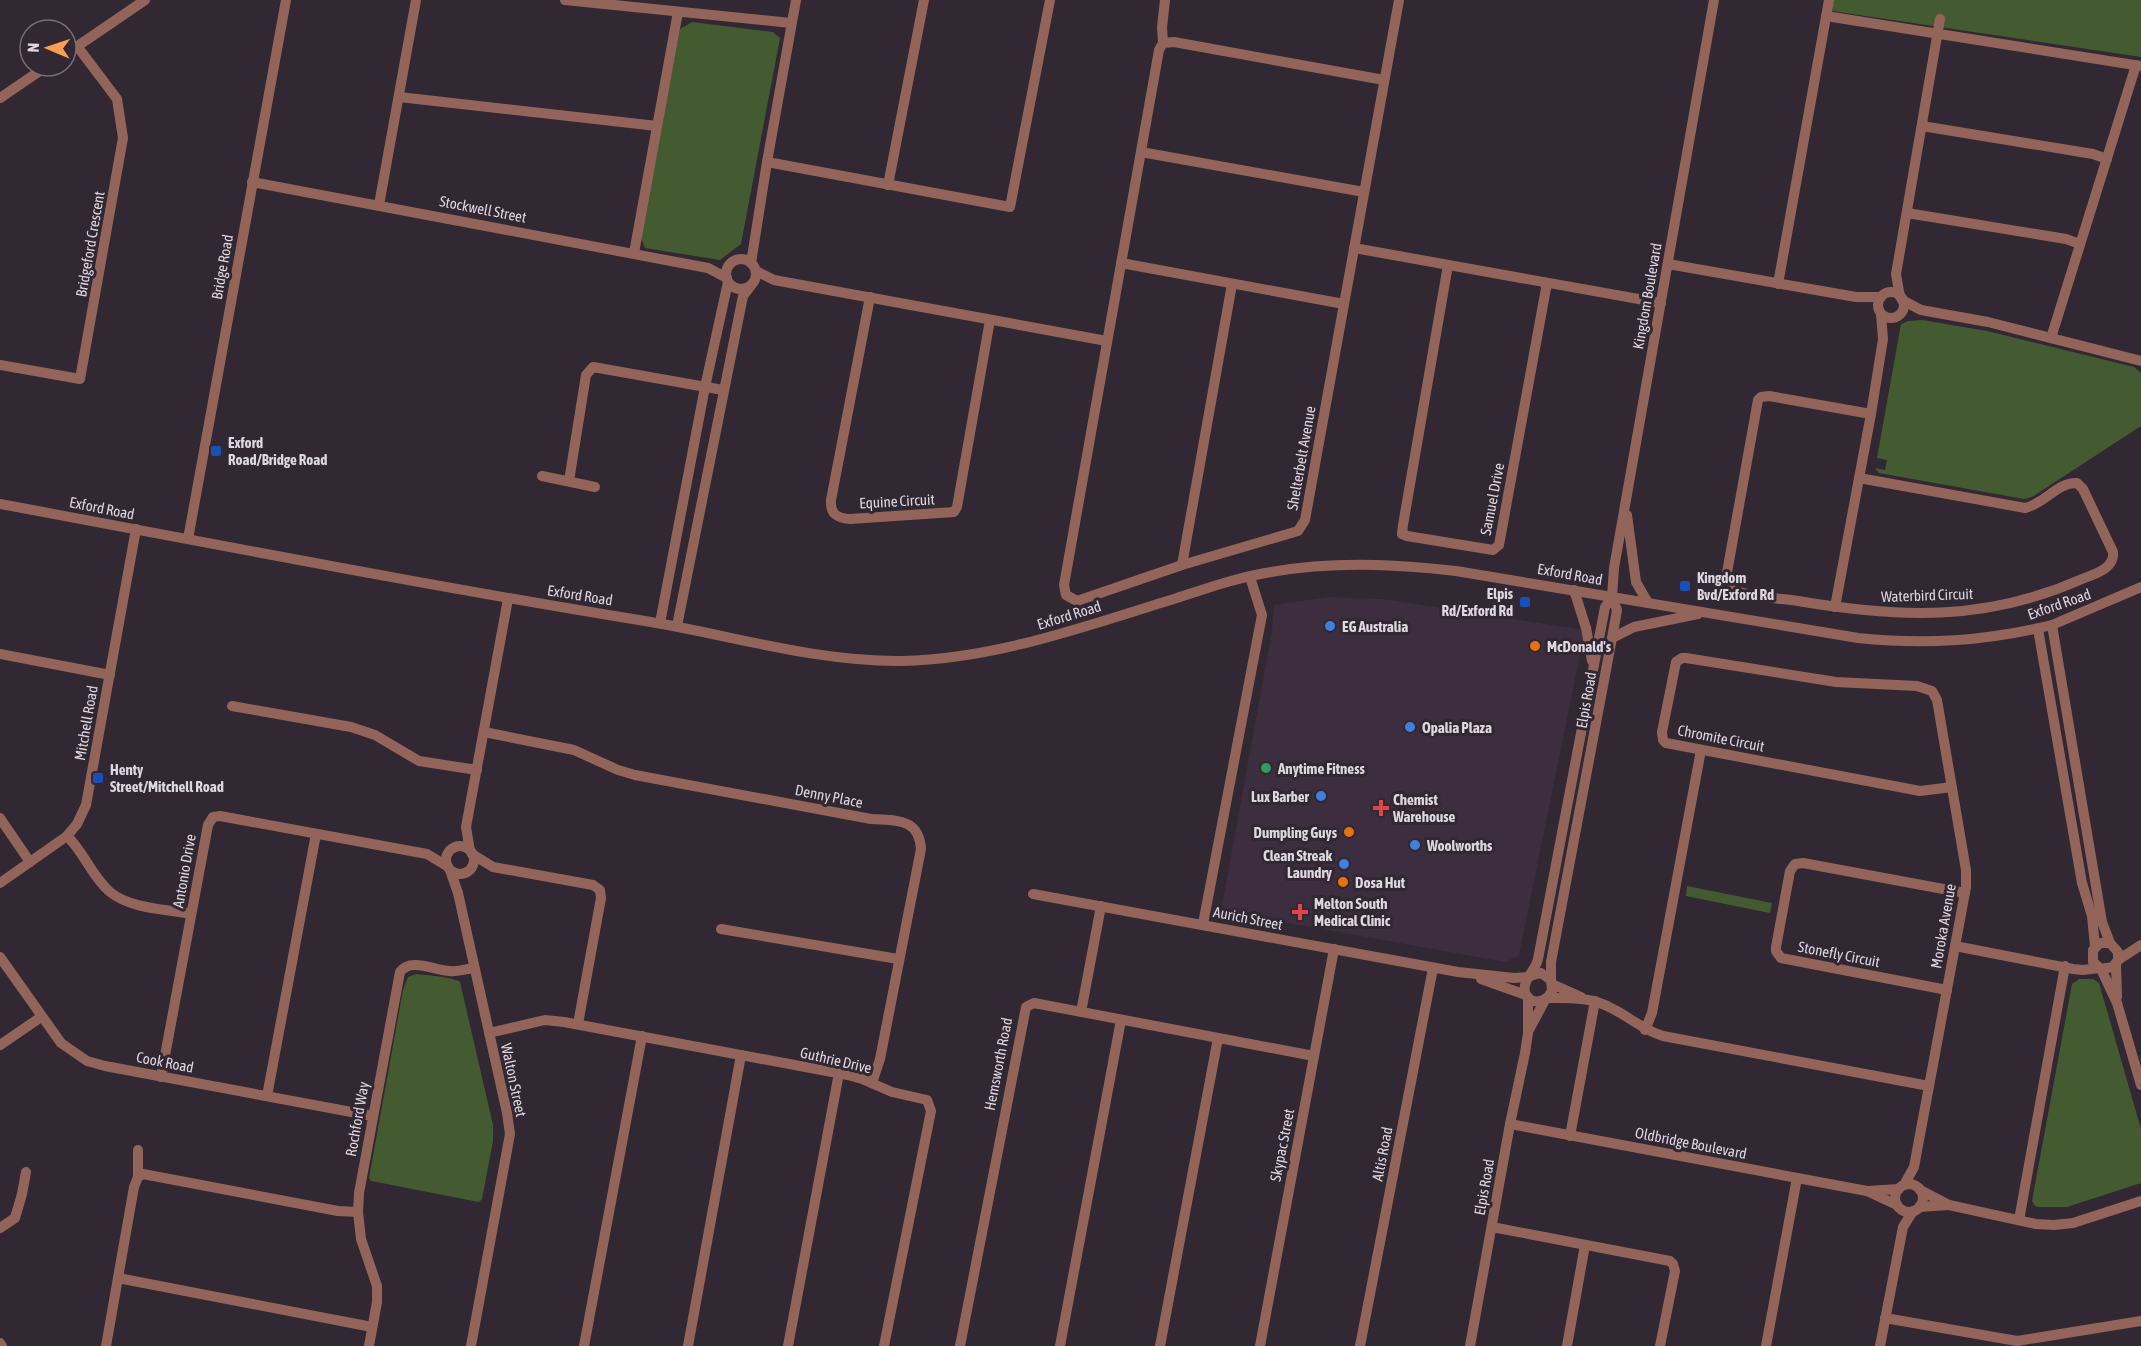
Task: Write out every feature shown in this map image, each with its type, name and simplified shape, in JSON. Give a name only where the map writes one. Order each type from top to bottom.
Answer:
[{"type":"street","points":[[78,45],[145,0]]},
{"type":"street","name":"Bridge Road","points":[[188,539],[286,0]]},
{"type":"street","points":[[379,205],[416,0]]},
{"type":"street","points":[[565,0],[791,24]]},
{"type":"street","points":[[676,626],[743,296],[752,285],[754,240],[796,0]]},
{"type":"street","points":[[888,185],[924,0]]},
{"type":"street","points":[[767,162],[1010,207],[1050,0]]},
{"type":"street","points":[[728,280],[736,288],[745,289],[774,280],[1107,341],[1159,50],[1163,43],[1165,0]]},
{"type":"street","name":"Shelterbelt Avenue","points":[[1107,341],[1064,585],[1066,595],[1077,601],[1182,565],[1298,531],[1305,520],[1399,0]]},
{"type":"street","points":[[1709,0],[1714,0]]},
{"type":"street","name":"Kingdom Boulevard","points":[[1612,597],[1614,568],[1714,0]]},
{"type":"street","points":[[1778,284],[1829,0]]},
{"type":"street","points":[[634,253],[678,12]]},
{"type":"street","points":[[1826,16],[2138,66],[2051,338]]},
{"type":"street","points":[[1835,607],[1883,339],[1878,303],[1896,274],[1940,19]]},
{"type":"street","points":[[1163,43],[1174,42],[1384,80]]},
{"type":"street","name":"Bridgeford Crescent","points":[[0,365],[80,379],[123,138],[117,99],[78,47]]},
{"type":"street","points":[[0,98],[29,78]]},
{"type":"street","points":[[399,97],[657,126]]},
{"type":"street","points":[[1922,126],[2093,154],[2107,159]]},
{"type":"street","points":[[1141,152],[1365,192]]},
{"type":"street","name":"Stockwell Street","points":[[252,182],[708,268],[728,280]]},
{"type":"street","points":[[1907,213],[2066,239],[2080,244]]},
{"type":"street","points":[[660,623],[728,280],[727,270],[754,240]]},
{"type":"street","points":[[1354,248],[1661,303]]},
{"type":"street","points":[[735,261],[754,267],[774,280]]},
{"type":"street","name":"Stockwell Street","points":[[708,268],[735,261]]},
{"type":"street","points":[[1121,263],[1344,304]]},
{"type":"street","points":[[1668,264],[1856,297],[1883,296],[1893,293],[1921,310],[1988,322],[2141,361]]},
{"type":"street","name":"Samuel Drive","points":[[1448,265],[1402,534],[1407,536],[1493,550],[1499,546],[1547,283]]},
{"type":"street","points":[[1883,339],[1903,308],[1896,274]]},
{"type":"street","points":[[1182,565],[1232,284]]},
{"type":"street","name":"Equine Circuit","points":[[870,297],[831,500],[833,514],[840,518],[954,512],[957,507],[990,320]]},
{"type":"street","points":[[1856,297],[1888,318],[1921,310]]},
{"type":"street","points":[[569,481],[586,375],[593,367],[723,390]]},
{"type":"street","name":"Waterbird Circuit","points":[[1859,478],[2025,508],[2034,506],[2067,484],[2077,483],[2083,489],[2113,552],[2113,561],[2108,567],[2054,590],[2018,601],[1979,609],[1940,613],[1907,614],[1862,611],[1730,589],[1725,583],[1756,406],[1761,397],[1770,396],[1871,414]]},
{"type":"street","points":[[542,476],[595,487]]},
{"type":"street","name":"Exford Road","points":[[0,504],[508,599],[660,623],[772,647],[870,659],[933,659],[994,651],[1250,577],[1311,566],[1412,565],[1858,638],[1903,642],[1975,640],[2052,626],[2141,587]]},
{"type":"street","points":[[1625,506],[1636,582],[1648,603]]},
{"type":"street","name":"Mitchell Road","points":[[0,883],[67,836],[77,824],[86,805],[136,529]]},
{"type":"street","points":[[1203,924],[1262,615],[1250,577]]},
{"type":"street","points":[[1574,590],[1586,628],[1593,670]]},
{"type":"street","name":"Elpis Road","points":[[1552,982],[1553,951],[1617,610],[1612,597]]},
{"type":"street","name":"Elpis Road","points":[[1529,977],[1538,959],[1605,608],[1612,597]]},
{"type":"street","points":[[508,599],[466,827],[446,858],[449,868],[457,874],[493,867],[592,885],[600,890],[601,898],[578,1024]]},
{"type":"street","points":[[1612,638],[1634,627],[1705,612]]},
{"type":"street","points":[[2052,626],[2102,922],[2118,952],[2117,1003]]},
{"type":"street","points":[[2038,629],[2082,883],[2092,916],[2093,962],[2100,968],[2117,1003],[2138,1067],[2141,1085]]},
{"type":"street","points":[[0,654],[110,675]]},
{"type":"street","name":"Chromite Circuit","points":[[1917,686],[1836,682],[1682,658],[1676,662],[1674,667],[1662,736],[1663,740],[1671,744],[1920,791],[1952,787]]},
{"type":"street","name":"Moroka Avenue","points":[[1901,1187],[1914,1167],[1965,893],[1966,870],[1937,700],[1932,690],[1917,686]]},
{"type":"street","points":[[232,706],[351,728],[375,735],[419,761],[477,770]]},
{"type":"street","name":"Denny Place","points":[[484,732],[574,750],[618,770],[635,775],[871,819],[908,823],[918,833],[921,849],[880,1059],[872,1083]]},
{"type":"street","points":[[1645,1030],[1652,1013],[1701,750]]},
{"type":"street","name":"Antonio Drive","points":[[161,1077],[208,825],[213,817],[220,816],[427,854],[452,849]]},
{"type":"street","points":[[0,818],[30,862]]},
{"type":"street","points":[[458,893],[473,862],[466,827]]},
{"type":"street","points":[[267,1096],[316,834]]},
{"type":"street","points":[[67,836],[109,891],[118,897],[131,903],[191,914]]},
{"type":"street","points":[[452,849],[462,847],[493,867]]},
{"type":"street","name":"Antonio Drive","points":[[427,854],[449,868]]},
{"type":"street","name":"Stonefly Circuit","points":[[1947,990],[1781,958],[1776,951],[1776,946],[1790,871],[1795,864],[1803,863],[1965,893]]},
{"type":"street","name":"Walton Street","points":[[449,868],[458,893],[510,1134],[471,1346]]},
{"type":"street","name":"Aurich Street","points":[[1033,894],[1433,968],[1529,977]]},
{"type":"street","points":[[1081,1012],[1101,906]]},
{"type":"street","points":[[721,929],[898,960]]},
{"type":"street","points":[[2019,1220],[2066,966],[2093,950],[2100,943],[2141,945]]},
{"type":"street","points":[[1955,946],[2083,970],[2109,969],[2141,945]]},
{"type":"street","name":"Skypac Street","points":[[1260,1346],[1334,949]]},
{"type":"street","name":"Cook Road","points":[[0,957],[61,1043],[87,1061],[373,1116]]},
{"type":"street","name":"Rochford Way","points":[[369,1346],[377,1286],[362,1243],[358,1212],[359,1193],[400,972],[411,964],[448,971],[474,968]]},
{"type":"street","name":"Altis Road","points":[[1360,1346],[1433,968]]},
{"type":"street","name":"Aurich Street","points":[[1458,972],[1527,996]]},
{"type":"street","points":[[1589,1000],[1534,1001],[1527,996],[1524,986],[1529,977],[1541,973],[1552,982],[1589,1000],[1612,1008],[1645,1030],[1671,1038],[1929,1086]]},
{"type":"street","points":[[1547,999],[1552,991],[1552,982]]},
{"type":"street","name":"Elpis Road","points":[[1470,1346],[1528,1033],[1527,996]]},
{"type":"street","name":"Elpis Road","points":[[1528,1033],[1547,999]]},
{"type":"street","points":[[1570,1136],[1589,1000]]},
{"type":"street","name":"Hemsworth Road","points":[[960,1346],[1023,1012],[1026,1007],[1034,1003],[1314,1056]]},
{"type":"street","points":[[0,1045],[41,1017]]},
{"type":"street","name":"Guthrie Drive","points":[[489,1033],[545,1020],[578,1024],[839,1073],[892,1092],[927,1100],[931,1112],[884,1346]]},
{"type":"street","points":[[1060,1346],[1121,1020]]},
{"type":"street","points":[[584,1346],[642,1036]]},
{"type":"street","points":[[1160,1346],[1218,1038]]},
{"type":"street","points":[[688,1346],[741,1055]]},
{"type":"street","points":[[788,1346],[839,1073]]},
{"type":"street","name":"Oldbridge Boulevard","points":[[1510,1124],[1867,1191],[1899,1207]]},
{"type":"street","points":[[105,1342],[134,1186],[138,1177],[138,1150]]},
{"type":"street","name":"Moroka Avenue","points":[[1914,1167],[1919,1189]]},
{"type":"street","points":[[0,1228],[15,1218],[26,1172]]},
{"type":"street","points":[[138,1177],[147,1174],[338,1211],[358,1212]]},
{"type":"street","points":[[1766,1346],[1797,1178]]},
{"type":"street","points":[[1880,1346],[1903,1227],[1895,1196],[1901,1187],[1911,1184],[1949,1205],[2044,1225],[2081,1221],[2140,1205]]},
{"type":"street","name":"Oldbridge Boulevard","points":[[1867,1191],[1901,1187]]},
{"type":"street","points":[[1903,1227],[1923,1198],[1919,1189]]},
{"type":"street","points":[[1899,1207],[1905,1211],[1949,1205]]},
{"type":"street","points":[[1492,1227],[1665,1260],[1673,1264],[1674,1271],[1660,1346]]},
{"type":"street","points":[[1567,1346],[1586,1245]]},
{"type":"street","points":[[118,1278],[372,1327]]},
{"type":"street","points":[[1885,1318],[2017,1341],[2141,1321]]},
{"type":"shaded area","name":"Opalia Plaza","points":[[1329,597],[1383,599],[1585,630],[1519,955],[1505,962],[1221,911],[1272,631],[1274,605]]},
{"type":"green space","points":[[1834,0],[2141,0],[2141,57],[1832,11]]},
{"type":"green space","points":[[692,22],[773,32],[780,38],[741,244],[720,260],[645,248],[641,238],[680,29]]},
{"type":"green space","points":[[1922,320],[1987,331],[2134,367],[2141,373],[2141,426],[2032,497],[2024,499],[1879,473],[1875,468],[1885,470],[1887,460],[1877,458],[1901,324]]},
{"type":"green space","points":[[1687,886],[1772,903],[1770,913],[1686,896]]},
{"type":"green space","points":[[416,974],[460,982],[493,1125],[493,1141],[482,1199],[479,1202],[371,1181],[369,1178],[403,990],[408,977]]},
{"type":"green space","points":[[2079,979],[2093,979],[2099,983],[2141,1129],[2141,1183],[2067,1207],[2039,1207],[2035,1206],[2032,1201],[2072,984]]},
{"type":"place","name":"Exford Road/Bridge Road","points":[[216,451]]},
{"type":"place","name":"Kingdom Bvd/Exford Rd","points":[[1685,586]]},
{"type":"place","name":"Elpis Rd/Exford Rd","points":[[1525,602]]},
{"type":"place","name":"EG Australia","points":[[1330,626]]},
{"type":"place","name":"McDonald's","points":[[1535,646]]},
{"type":"place","name":"Opalia Plaza","points":[[1410,727]]},
{"type":"place","name":"Anytime Fitness","points":[[1266,768]]},
{"type":"place","name":"Henty Street/Mitchell Road","points":[[98,778]]},
{"type":"place","name":"Lux Barber","points":[[1321,796]]},
{"type":"place","name":"Chemist Warehouse","points":[[1381,808]]},
{"type":"place","name":"Dumpling Guys","points":[[1349,832]]},
{"type":"place","name":"Woolworths","points":[[1415,845]]},
{"type":"place","name":"Clean Streak Laundry","points":[[1344,864]]},
{"type":"place","name":"Dosa Hut","points":[[1343,882]]},
{"type":"place","name":"Melton South Medical Clinic","points":[[1300,912]]}]
